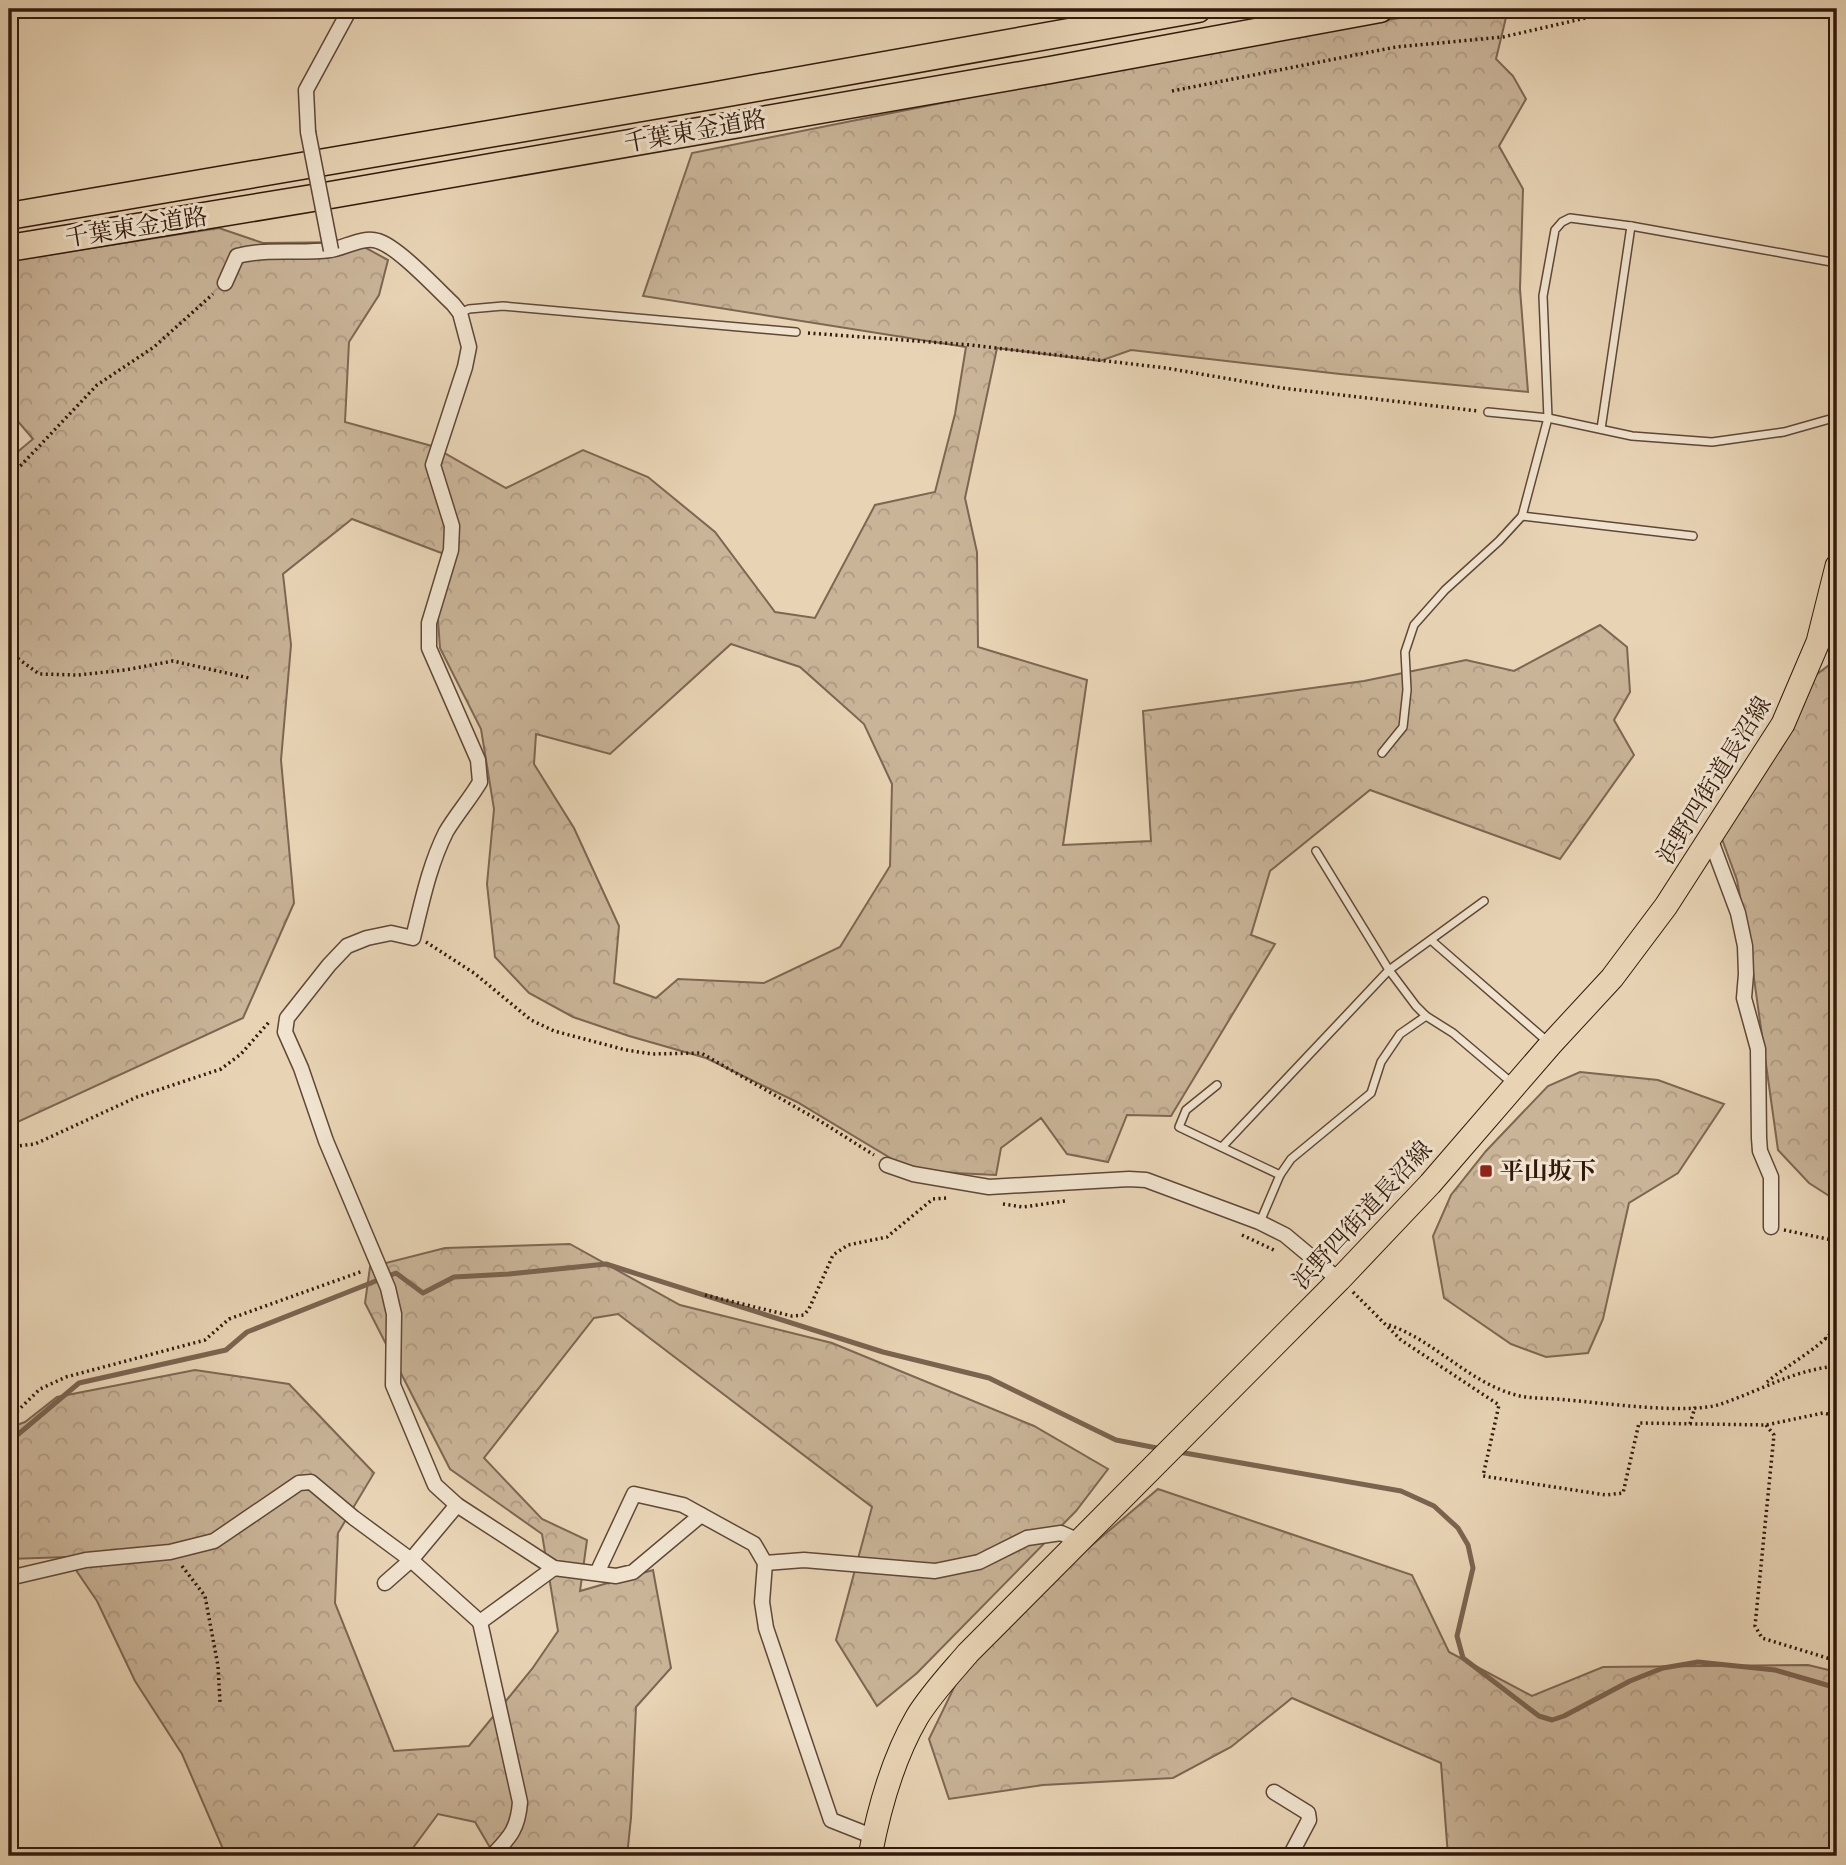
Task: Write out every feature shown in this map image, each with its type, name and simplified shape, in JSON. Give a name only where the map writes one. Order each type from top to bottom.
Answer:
[{"type":"highway","name":"千葉東金道路","points":[[9,216],[656,106],[1198,9]]},
{"type":"highway","name":"千葉東金道路","points":[[9,247],[319,198],[1036,73],[1380,9]]},
{"type":"main road","name":"浜野四街道長沼線","points":[[872,1847],[890,1776],[902,1745],[918,1716],[968,1653],[1339,1280],[1430,1184],[1612,978],[1666,906],[1783,724],[1818,642],[1837,566]]},
{"type":"street","points":[[331,250],[308,132],[306,90],[349,9]]},
{"type":"street","points":[[225,283],[237,256],[253,252],[331,250],[363,240],[377,240],[392,248],[453,304],[460,313],[469,347],[433,465],[452,526],[451,550],[429,623],[429,648],[478,760],[480,782],[448,829],[437,853],[428,876],[412,938],[391,933],[367,938],[348,946],[329,965],[288,1018],[285,1032],[302,1068],[326,1141],[379,1265],[394,1314],[393,1385],[435,1485],[457,1505],[554,1568],[617,1576],[633,1572],[701,1515]]},
{"type":"street","points":[[1710,838],[1738,913],[1745,946],[1744,998],[1758,1049],[1759,1138],[1760,1151],[1771,1177],[1771,1227]]},
{"type":"street","points":[[887,1165],[913,1174],[989,1187],[1146,1180],[1259,1222],[1285,1235],[1339,1280]]},
{"type":"street","points":[[9,1578],[86,1560],[170,1552],[214,1541],[299,1483],[311,1482],[411,1560],[480,1622],[520,1802],[519,1819],[512,1835],[492,1856]]},
{"type":"street","points":[[597,1573],[635,1494],[682,1505],[754,1544],[765,1563],[762,1602],[766,1628],[831,1820],[872,1847]]},
{"type":"street","points":[[384,1583],[411,1560],[457,1505]]},
{"type":"street","points":[[765,1563],[804,1560],[935,1571],[979,1563],[1027,1538],[1061,1533],[1079,1541]]},
{"type":"street","points":[[480,1622],[554,1568]]},
{"type":"street","points":[[1274,1792],[1308,1813],[1310,1820],[1290,1856]]},
{"type":"street","points":[[9,1851],[16,1856]]},
{"type":"lane","points":[[1382,753],[1403,727],[1407,690],[1405,652],[1414,625],[1445,590],[1522,516],[1548,418],[1543,296],[1555,230],[1562,222],[1570,218],[1631,226],[1837,263]]},
{"type":"lane","points":[[1601,429],[1631,226]]},
{"type":"lane","points":[[460,313],[469,309],[503,306],[796,332]]},
{"type":"lane","points":[[1488,412],[1548,418],[1632,436],[1712,442],[1784,432],[1837,417]]},
{"type":"lane","points":[[1522,516],[1693,536]]},
{"type":"lane","points":[[1316,851],[1389,970],[1426,1016],[1453,1033],[1516,1085]]},
{"type":"lane","points":[[1222,1147],[1389,970],[1433,941],[1484,901]]},
{"type":"lane","points":[[1433,941],[1551,1044]]},
{"type":"lane","points":[[1259,1222],[1280,1175],[1292,1159],[1371,1093],[1381,1062],[1400,1034],[1426,1016]]},
{"type":"lane","points":[[1217,1085],[1186,1110],[1179,1127],[1280,1175]]},
{"type":"path","points":[[1172,91],[1396,47],[1503,37],[1625,9]]},
{"type":"path","points":[[9,478],[97,385],[154,347],[225,283]]},
{"type":"path","points":[[796,332],[971,345],[1127,363],[1282,388],[1488,412]]},
{"type":"path","points":[[9,652],[39,674],[113,672],[173,661],[249,678]]},
{"type":"path","points":[[412,938],[422,940],[474,973],[531,1020],[554,1031],[626,1050],[652,1054],[701,1054],[864,1147],[887,1165]]},
{"type":"path","points":[[9,1147],[35,1144],[137,1097],[221,1069],[241,1054],[272,1019],[288,1018]]},
{"type":"path","points":[[705,1295],[792,1317],[804,1315],[833,1255],[848,1245],[887,1237],[933,1199],[953,1197]]},
{"type":"path","points":[[1000,1203],[1023,1207],[1076,1199]]},
{"type":"path","points":[[1771,1227],[1837,1241]]},
{"type":"path","points":[[1239,1234],[1277,1251]]},
{"type":"path","points":[[9,1419],[50,1383],[205,1340],[229,1319],[379,1265]]},
{"type":"path","points":[[1339,1280],[1401,1340],[1499,1405],[1483,1476],[1606,1495],[1623,1493],[1639,1423],[1766,1425],[1823,1413],[1837,1416]]},
{"type":"path","points":[[1387,1324],[1410,1332],[1488,1384],[1519,1396],[1695,1407],[1719,1405],[1815,1368],[1837,1366]]},
{"type":"path","points":[[1763,1386],[1825,1338],[1837,1325]]},
{"type":"path","points":[[1825,1338],[1837,1345]]},
{"type":"path","points":[[1690,1424],[1695,1407]]},
{"type":"path","points":[[1766,1425],[1774,1435],[1755,1626],[1762,1638],[1837,1661]]},
{"type":"path","points":[[170,1552],[205,1596],[218,1666],[220,1702]]},
{"type":"green space","points":[[1459,9],[1508,9],[1496,59],[1513,76],[1526,99],[1499,146],[1523,189],[1520,289],[1528,392],[1131,350],[1100,361],[997,348],[965,498],[977,552],[978,647],[1087,680],[1063,845],[1151,841],[1143,711],[1364,681],[1466,660],[1514,671],[1600,625],[1627,647],[1630,692],[1614,720],[1634,755],[1560,859],[1370,790],[1270,871],[1251,935],[1275,944],[1171,1116],[1127,1115],[1108,1162],[1067,1154],[1041,1118],[1001,1148],[996,1175],[912,1171],[797,1102],[706,1058],[573,1017],[529,993],[495,957],[487,884],[494,809],[481,729],[440,648],[436,592],[444,554],[352,519],[283,574],[291,645],[281,760],[294,903],[243,1018],[9,1126],[9,459],[33,439],[9,411],[9,261],[219,228],[263,243],[355,242],[388,260],[379,295],[349,342],[345,422],[432,446],[506,488],[583,450],[648,477],[715,532],[775,612],[815,618],[875,505],[935,492],[955,414],[966,347],[643,296],[692,153],[1106,70],[1170,53]],"holes":[[[731,644],[800,667],[864,724],[892,784],[890,866],[840,947],[764,983],[678,979],[656,998],[614,983],[619,926],[574,828],[534,764],[536,734],[610,754]]]},
{"type":"green space","points":[[1837,659],[1837,1201],[1809,1183],[1778,1150],[1751,957],[1737,880],[1722,839],[1812,678]]},
{"type":"green space","points":[[1580,1072],[1658,1080],[1724,1104],[1678,1173],[1629,1203],[1603,1319],[1588,1353],[1546,1357],[1511,1344],[1444,1298],[1433,1236],[1451,1195],[1486,1151],[1548,1086]]},
{"type":"green space","points":[[570,1244],[680,1305],[832,1343],[1034,1426],[1108,1469],[1076,1511],[917,1673],[877,1706],[836,1640],[872,1507],[618,1314],[594,1318],[484,1458],[542,1519],[587,1540],[580,1591],[653,1570],[671,1668],[636,1707],[627,1856],[495,1856],[475,1822],[438,1814],[407,1856],[226,1856],[182,1754],[135,1681],[97,1601],[67,1557],[9,1559],[9,1428],[25,1422],[57,1397],[195,1370],[289,1384],[374,1473],[338,1533],[335,1603],[394,1751],[469,1746],[532,1669],[558,1631],[542,1534],[450,1469],[365,1303],[370,1267],[445,1248]]},
{"type":"green space","points":[[1158,1489],[1412,1575],[1449,1652],[1532,1696],[1603,1667],[1808,1665],[1837,1672],[1837,1856],[1448,1856],[1441,1763],[1292,1698],[1231,1747],[1173,1778],[1043,1785],[949,1799],[929,1739],[963,1669],[1011,1614]]},
{"type":"waterway","points":[[9,1442],[79,1383],[226,1350],[247,1332],[396,1273],[423,1293],[454,1277],[606,1264],[883,1352],[989,1378],[1116,1440],[1162,1449]]},
{"type":"waterway","points":[[1179,1452],[1401,1491],[1434,1506],[1458,1528],[1468,1545],[1473,1568],[1457,1636],[1463,1658],[1539,1716],[1552,1720],[1564,1716],[1630,1681],[1663,1668],[1698,1662],[1775,1670],[1837,1688]]},
{"type":"place","name":"平山坂下","points":[[1486,1171]]}]
